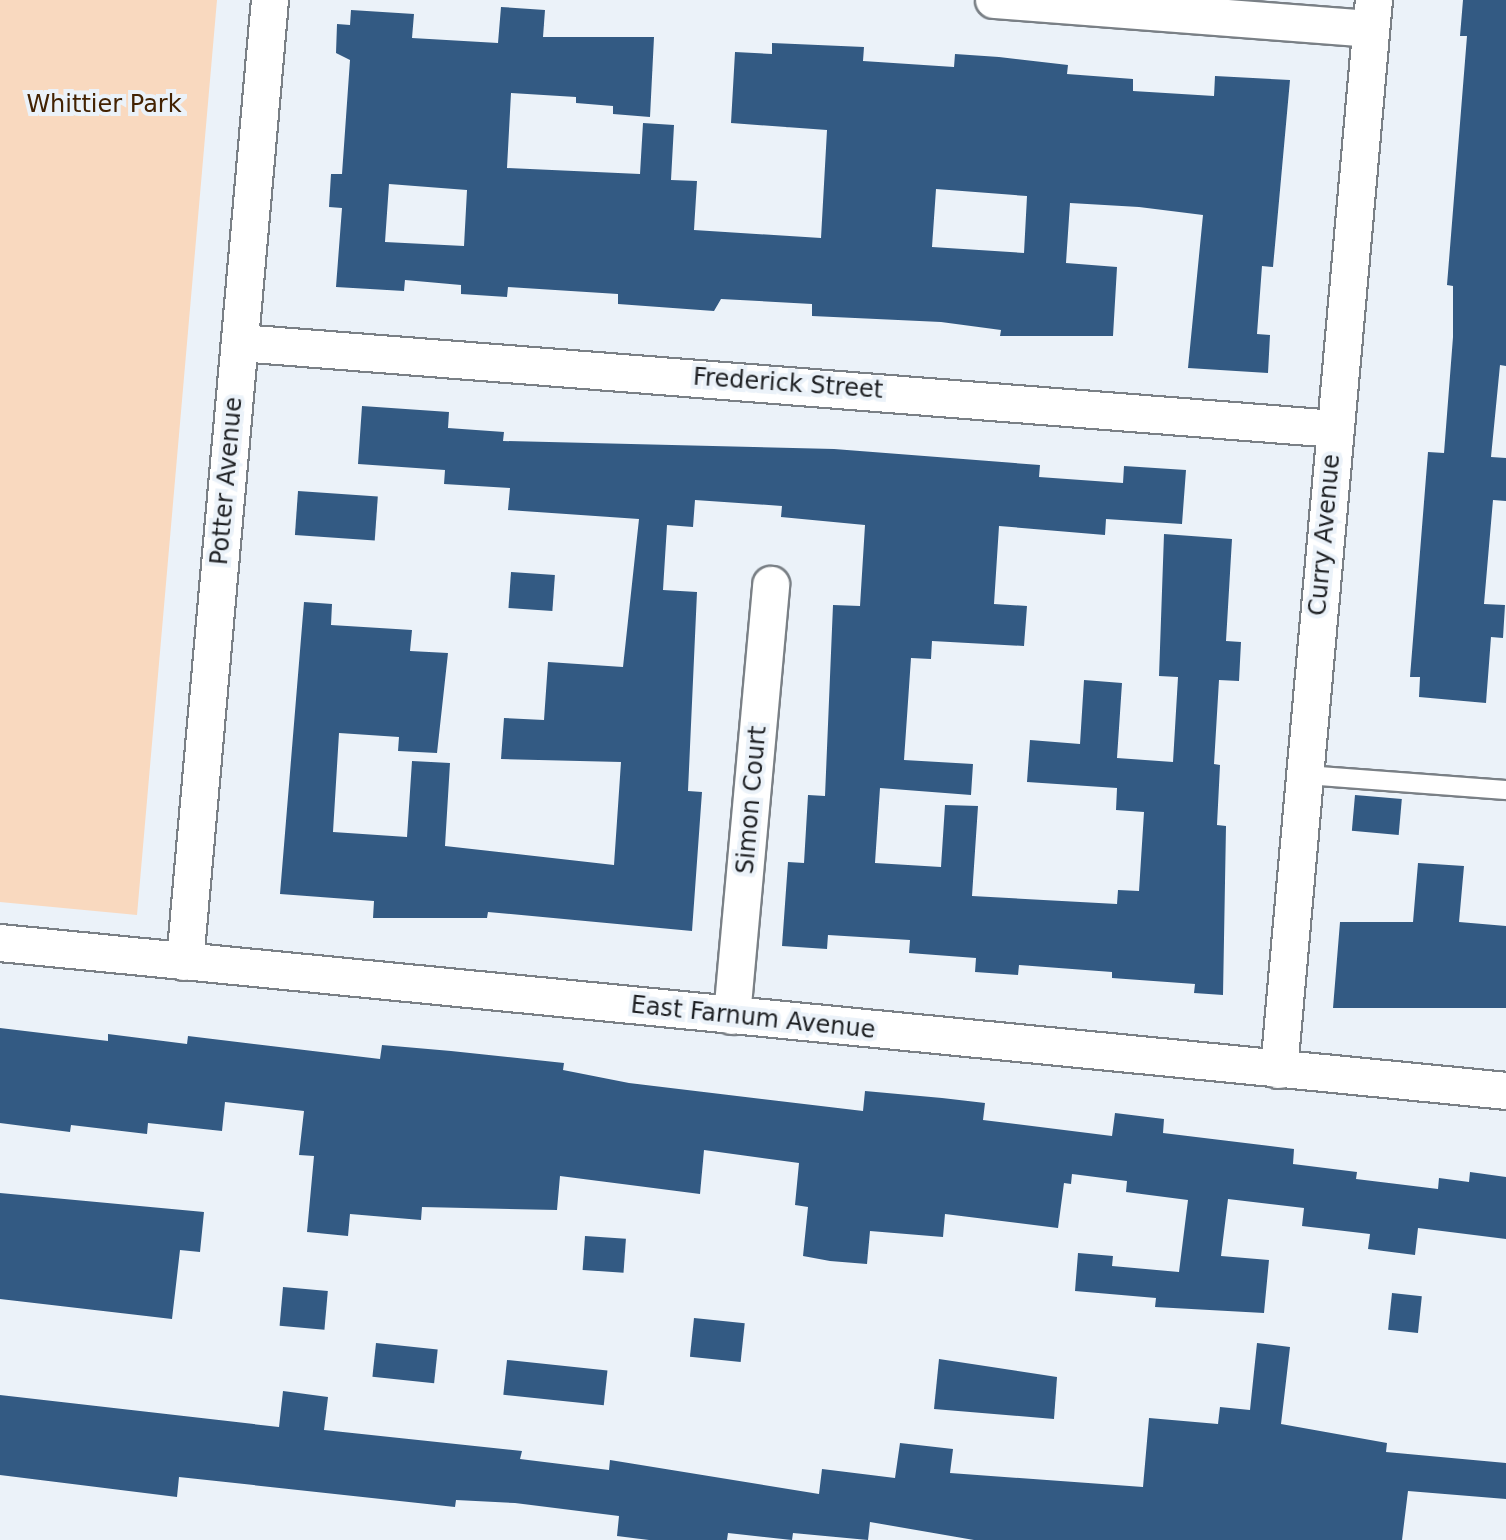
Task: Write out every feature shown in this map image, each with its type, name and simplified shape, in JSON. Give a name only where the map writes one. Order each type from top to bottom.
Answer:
[{"type":"street","name":"Potter Avenue","points":[[185,962],[270,0]]},
{"type":"street","points":[[994,0],[1372,14]]},
{"type":"street","name":"Curry Avenue","points":[[1279,1070],[1372,14]]},
{"type":"street","name":"Frederick Street","points":[[240,343],[1335,429]]},
{"type":"street","name":"Simon Court","points":[[732,1016],[771,585]]},
{"type":"street","name":"East Farnum Avenue","points":[[0,943],[1506,1091]]},
{"type":"lane","points":[[1305,775],[1506,790]]},
{"type":"green space","name":"Whittier Park","points":[[0,0],[217,0],[137,915],[0,902]]},
{"type":"building","points":[[1463,0],[1506,0],[1506,366],[1500,365],[1491,457],[1506,458],[1506,501],[1493,500],[1484,604],[1505,605],[1503,638],[1491,637],[1486,703],[1419,697],[1420,677],[1410,677],[1428,452],[1444,453],[1453,337],[1453,286],[1447,285],[1467,36],[1460,36]]},
{"type":"building","points":[[501,7],[545,10],[543,37],[654,37],[650,117],[613,114],[613,106],[576,103],[576,97],[511,93],[507,168],[640,174],[643,123],[674,125],[671,180],[697,181],[694,230],[821,238],[827,130],[731,123],[735,52],[772,54],[772,43],[864,47],[863,61],[954,67],[955,54],[999,57],[1068,65],[1067,74],[1133,79],[1133,91],[1214,96],[1215,76],[1290,80],[1273,267],[1262,266],[1257,334],[1270,335],[1268,373],[1188,368],[1203,215],[1139,207],[1070,203],[1066,263],[1117,267],[1113,336],[1000,336],[1001,330],[941,322],[812,316],[812,304],[721,299],[714,311],[618,304],[618,294],[508,287],[507,297],[461,294],[461,285],[405,280],[404,291],[336,287],[342,208],[329,207],[331,174],[342,174],[350,60],[336,53],[337,24],[350,25],[351,10],[414,14],[412,38],[498,43]],"holes":[[[389,184],[467,190],[464,246],[385,242]],[[936,189],[1027,196],[1024,253],[932,247]]]},
{"type":"building","points":[[362,406],[449,412],[448,428],[504,432],[503,441],[834,449],[1040,465],[1039,477],[1123,483],[1124,466],[1186,470],[1182,524],[1106,519],[1105,535],[999,526],[994,604],[1027,606],[1024,646],[932,641],[931,659],[911,658],[904,760],[973,764],[971,795],[880,788],[875,863],[941,867],[945,805],[978,806],[972,896],[1117,904],[1118,890],[1139,891],[1144,812],[1116,810],[1117,788],[1027,782],[1030,740],[1080,744],[1084,680],[1122,683],[1117,758],[1173,762],[1178,677],[1159,676],[1164,534],[1232,539],[1226,641],[1241,642],[1239,681],[1219,680],[1214,764],[1220,765],[1217,825],[1226,826],[1223,995],[1194,993],[1195,984],[1112,978],[1112,972],[1019,965],[1018,975],[975,972],[976,958],[909,953],[910,940],[828,935],[827,949],[782,946],[788,862],[804,863],[808,795],[825,796],[833,605],[860,606],[865,525],[781,517],[782,506],[695,500],[693,527],[667,525],[663,590],[697,592],[688,791],[702,792],[692,931],[488,912],[487,918],[373,918],[374,901],[280,894],[304,602],[332,604],[331,625],[412,630],[410,651],[448,653],[437,753],[398,751],[399,737],[339,733],[333,832],[407,837],[412,761],[450,763],[445,846],[614,865],[621,762],[501,759],[504,718],[544,720],[548,662],[623,667],[639,519],[508,510],[510,488],[444,484],[445,470],[358,464]]},
{"type":"building","points":[[298,491],[378,497],[375,540],[295,535]]},
{"type":"building","points":[[511,572],[555,575],[552,611],[508,608]]},
{"type":"building","points":[[1355,795],[1402,799],[1399,835],[1352,831]]},
{"type":"building","points":[[1418,863],[1464,866],[1459,922],[1506,926],[1506,1008],[1333,1008],[1340,922],[1413,922]]},
{"type":"building","points":[[0,1028],[108,1041],[108,1034],[187,1044],[188,1036],[380,1059],[382,1045],[451,1051],[564,1063],[563,1070],[629,1083],[863,1111],[865,1091],[942,1098],[985,1103],[983,1120],[1112,1136],[1115,1113],[1164,1119],[1163,1133],[1294,1149],[1293,1164],[1357,1172],[1356,1179],[1438,1189],[1439,1178],[1469,1182],[1470,1172],[1506,1177],[1506,1239],[1418,1228],[1415,1255],[1368,1249],[1370,1234],[1302,1226],[1304,1208],[1228,1199],[1221,1256],[1269,1260],[1264,1313],[1155,1307],[1156,1298],[1075,1291],[1078,1253],[1113,1256],[1112,1266],[1179,1272],[1188,1200],[1126,1192],[1127,1181],[1072,1174],[1071,1184],[1064,1183],[1058,1228],[945,1214],[943,1237],[870,1231],[867,1264],[830,1261],[803,1256],[808,1207],[795,1205],[799,1163],[704,1150],[700,1194],[560,1176],[557,1210],[422,1207],[421,1220],[350,1214],[348,1236],[307,1232],[314,1156],[299,1155],[304,1111],[225,1102],[222,1131],[148,1123],[147,1134],[71,1125],[70,1132],[0,1123]]},
{"type":"building","points":[[0,1193],[204,1212],[200,1252],[180,1250],[172,1319],[0,1299]]},
{"type":"building","points":[[585,1236],[626,1239],[624,1273],[583,1270]]},
{"type":"building","points":[[283,1287],[328,1291],[324,1330],[280,1326]]},
{"type":"building","points":[[1392,1293],[1422,1296],[1418,1333],[1388,1330]]},
{"type":"building","points":[[694,1318],[745,1323],[741,1362],[690,1357]]},
{"type":"building","points":[[376,1343],[438,1349],[434,1383],[372,1377]]},
{"type":"building","points":[[1257,1343],[1290,1347],[1281,1424],[1387,1443],[1386,1452],[1506,1463],[1506,1499],[1408,1491],[1402,1540],[974,1540],[870,1522],[868,1540],[793,1533],[792,1540],[728,1533],[727,1540],[649,1540],[617,1536],[619,1516],[515,1503],[456,1500],[455,1507],[179,1477],[177,1497],[0,1475],[0,1395],[279,1427],[283,1391],[328,1397],[324,1430],[522,1451],[520,1459],[609,1470],[610,1460],[819,1494],[822,1469],[895,1478],[900,1443],[953,1449],[950,1473],[1143,1487],[1149,1418],[1218,1424],[1220,1407],[1250,1410]]},
{"type":"building","points":[[939,1359],[1057,1377],[1054,1419],[934,1409]]},
{"type":"building","points":[[507,1360],[607,1371],[604,1405],[503,1395]]}]
